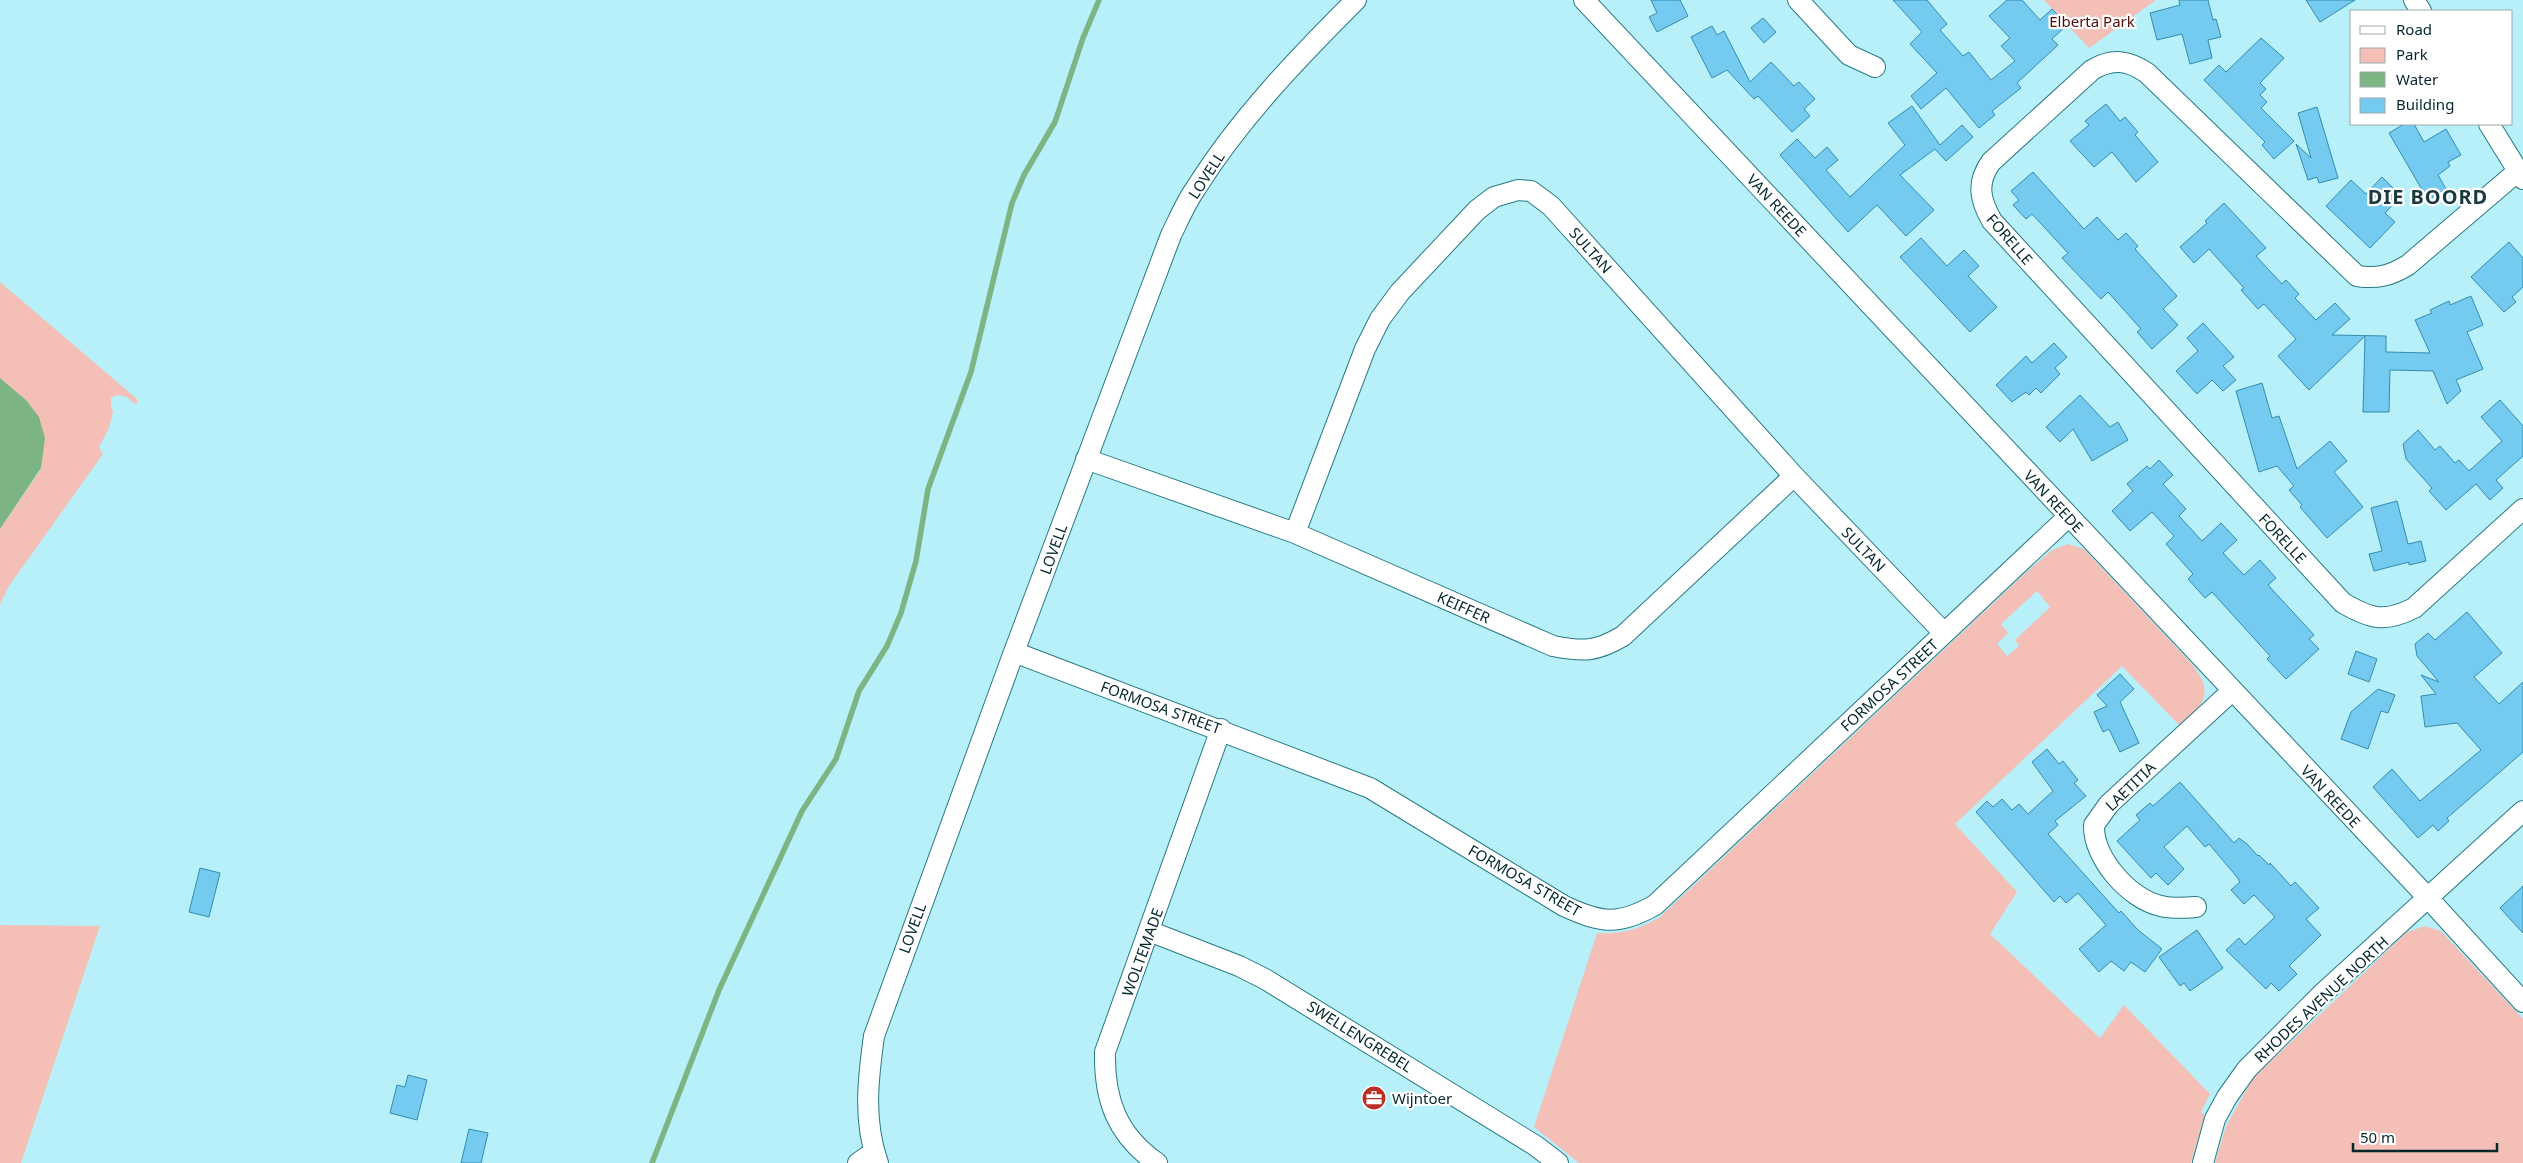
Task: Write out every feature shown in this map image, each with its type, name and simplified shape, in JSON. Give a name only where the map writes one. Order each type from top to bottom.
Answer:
[{"type":"street","name":"LOVELL","points":[[858,1163],[876,1157],[867,1109],[868,1074],[874,1036],[1014,652],[1171,235],[1195,188],[1255,107],[1312,44],[1356,0]]},
{"type":"street","name":"VAN REEDE","points":[[1584,0],[2523,1002]]},
{"type":"street","points":[[1798,0],[1849,55],[1874,67]]},
{"type":"street","name":"FORELLE","points":[[2520,175],[2408,266],[2393,275],[2376,279],[2356,276],[2146,73],[2127,62],[2114,61],[2105,62],[2092,70],[1991,162],[1984,172],[1980,184],[1984,208],[1992,221],[2343,603],[2360,612],[2379,618],[2396,617],[2414,608],[2523,509]]},
{"type":"street","points":[[2490,125],[2520,175]]},
{"type":"street","name":"SULTAN","points":[[1295,533],[1364,349],[1380,319],[1400,292],[1477,210],[1494,197],[1518,190],[1531,192],[1551,206],[1794,476],[1944,633]]},
{"type":"street","name":"KEIFFER","points":[[1086,459],[1295,533],[1553,646],[1578,651],[1595,650],[1623,636],[1794,476]]},
{"type":"street","name":"FORMOSA STREET","points":[[1014,652],[1221,729],[1370,788],[1564,906],[1591,918],[1611,920],[1635,917],[1654,905],[2069,516]]},
{"type":"street","name":"LAETITIA","points":[[2196,907],[2161,906],[2150,902],[2126,886],[2103,858],[2097,845],[2094,825],[2109,804],[2232,691]]},
{"type":"street","name":"WOLTEMADE","points":[[1157,1163],[1133,1143],[1122,1128],[1112,1108],[1104,1079],[1105,1052],[1221,729]]},
{"type":"street","name":"RHODES AVENUE NORTH","points":[[2203,1163],[2215,1119],[2226,1097],[2247,1069],[2322,994],[2523,811]]},
{"type":"street","name":"SWELLENGREBEL","points":[[1149,931],[1239,966],[1294,995],[1536,1146],[1558,1163]]},
{"type":"green space","name":"Elberta Park","points":[[2044,0],[2156,0],[2089,48]]},
{"type":"green space","points":[[0,282],[137,399],[137,403],[135,404],[127,397],[117,395],[111,398],[113,412],[109,428],[99,447],[103,454],[9,586],[0,604],[0,529],[41,469],[26,400],[0,378]]},
{"type":"green space","points":[[2068,544],[2084,549],[2191,663],[2203,682],[2204,697],[2196,711],[2181,727],[2122,666],[1955,824],[2017,892],[1990,934],[2100,1038],[2124,1005],[2210,1094],[2201,1112],[2205,1115],[2191,1163],[1579,1163],[1534,1127],[1597,933],[1614,933],[1630,930],[1660,917],[2052,550]],"holes":[[[2037,591],[2050,607],[2015,640],[2019,646],[2007,656],[1997,644],[2008,633],[2001,624]]]},
{"type":"green space","points":[[0,925],[100,926],[21,1163],[0,1163]]},
{"type":"green space","points":[[2425,926],[2441,931],[2523,1019],[2523,1163],[2215,1163],[2226,1126],[2253,1078],[2407,932]]},
{"type":"water","points":[[0,378],[26,400],[39,417],[45,438],[41,468],[0,529]]},
{"type":"building","points":[[1651,0],[1680,0],[1688,16],[1657,32],[1649,17],[1657,13]]},
{"type":"building","points":[[1893,0],[1927,0],[1947,24],[1940,30],[1963,56],[1969,52],[1991,80],[2015,61],[2001,46],[2010,38],[1989,16],[2007,0],[2022,0],[2040,20],[2052,9],[2067,25],[2052,39],[2058,45],[2017,83],[2021,88],[1992,111],[1995,115],[1979,128],[1946,88],[1921,109],[1911,96],[1937,73],[1910,44],[1922,32]]},
{"type":"building","points":[[2179,0],[2208,0],[2213,20],[2216,19],[2221,37],[2208,40],[2212,58],[2190,64],[2182,34],[2157,40],[2150,13],[2180,5]]},
{"type":"building","points":[[2306,0],[2355,0],[2320,22]]},
{"type":"building","points":[[1763,18],[1776,32],[1764,43],[1751,28]]},
{"type":"building","points":[[1712,26],[1717,35],[1724,31],[1750,82],[1771,62],[1794,86],[1799,82],[1815,99],[1804,109],[1810,116],[1792,132],[1758,96],[1754,99],[1727,70],[1712,78],[1691,37]]},
{"type":"building","points":[[2261,38],[2284,58],[2260,83],[2266,89],[2260,95],[2267,102],[2261,108],[2294,141],[2274,159],[2262,145],[2265,142],[2204,80],[2219,65],[2226,72]]},
{"type":"building","points":[[2106,104],[2120,121],[2125,117],[2138,132],[2135,135],[2158,162],[2136,182],[2112,152],[2094,167],[2070,141],[2089,125],[2085,121]]},
{"type":"building","points":[[1912,106],[1940,145],[1962,125],[1973,137],[1946,161],[1935,149],[1900,175],[1934,210],[1906,236],[1877,205],[1848,232],[1780,155],[1797,139],[1815,158],[1827,147],[1838,160],[1826,170],[1850,197],[1905,145],[1888,123]]},
{"type":"building","points":[[2317,107],[2338,178],[2319,183],[2317,177],[2308,180],[2296,144],[2311,158],[2298,113]]},
{"type":"building","points":[[2402,125],[2415,125],[2424,142],[2446,129],[2461,155],[2448,162],[2450,166],[2438,175],[2446,189],[2428,200],[2389,133]]},
{"type":"building","points":[[2033,172],[2084,229],[2097,217],[2118,240],[2126,233],[2138,246],[2135,249],[2177,296],[2163,309],[2178,325],[2152,349],[2137,332],[2141,329],[2108,292],[2101,299],[2062,258],[2068,253],[2032,214],[2026,219],[2013,205],[2019,200],[2011,191]]},
{"type":"building","points":[[2382,177],[2401,196],[2385,213],[2395,222],[2370,248],[2326,206],[2351,180],[2366,194]]},
{"type":"building","points":[[2224,203],[2266,248],[2256,256],[2282,284],[2286,280],[2299,294],[2295,298],[2316,320],[2335,303],[2350,319],[2332,335],[2386,336],[2386,352],[2430,353],[2415,320],[2432,313],[2430,310],[2449,301],[2450,305],[2471,296],[2483,325],[2467,332],[2483,369],[2456,380],[2461,391],[2447,404],[2433,371],[2390,370],[2389,412],[2363,412],[2365,336],[2309,390],[2278,356],[2296,339],[2264,304],[2258,309],[2241,290],[2244,288],[2209,249],[2194,263],[2180,247],[2207,223],[2205,221]]},
{"type":"building","points":[[1921,238],[1947,266],[1964,250],[1979,266],[1968,276],[1997,307],[1970,332],[1900,257]]},
{"type":"building","points":[[2509,242],[2523,258],[2523,287],[2512,297],[2516,302],[2504,312],[2471,277]]},
{"type":"building","points":[[2203,323],[2234,357],[2223,366],[2236,380],[2223,391],[2212,380],[2197,394],[2176,371],[2198,351],[2187,338]]},
{"type":"building","points":[[2054,343],[2067,357],[2055,368],[2060,374],[2041,393],[2036,388],[2029,395],[2026,392],[2012,402],[1996,385],[2026,356],[2032,363]]},
{"type":"building","points":[[2262,383],[2272,418],[2279,416],[2297,469],[2330,441],[2347,461],[2334,472],[2363,507],[2327,538],[2300,507],[2302,505],[2289,490],[2294,486],[2277,466],[2259,472],[2236,391]]},
{"type":"building","points":[[2080,395],[2110,427],[2118,422],[2128,440],[2092,461],[2073,429],[2060,442],[2046,427]]},
{"type":"building","points":[[2500,400],[2523,426],[2523,456],[2496,480],[2503,488],[2490,500],[2476,484],[2446,510],[2429,491],[2432,488],[2406,459],[2403,444],[2418,430],[2435,450],[2440,446],[2455,463],[2459,460],[2469,471],[2502,441],[2481,417]]},
{"type":"building","points":[[2159,460],[2173,475],[2163,484],[2186,509],[2179,516],[2202,541],[2221,523],[2237,540],[2223,553],[2244,575],[2260,560],[2276,578],[2268,585],[2314,635],[2309,639],[2319,649],[2286,679],[2267,659],[2270,656],[2212,592],[2205,598],[2188,579],[2193,574],[2166,544],[2174,536],[2152,512],[2130,531],[2112,511],[2133,491],[2127,484],[2147,466],[2150,469]]},
{"type":"building","points":[[2397,501],[2408,544],[2421,541],[2426,561],[2409,565],[2409,562],[2374,571],[2369,554],[2382,551],[2371,508]]},
{"type":"building","points":[[2467,612],[2502,653],[2474,677],[2499,704],[2523,682],[2523,752],[2447,818],[2449,821],[2438,831],[2433,825],[2418,838],[2373,787],[2392,769],[2420,801],[2481,750],[2457,723],[2425,727],[2421,696],[2436,694],[2421,675],[2439,682],[2417,656],[2415,644],[2428,633],[2435,640]]},
{"type":"building","points":[[2356,651],[2377,659],[2369,682],[2348,674]]},
{"type":"building","points":[[2120,674],[2134,689],[2120,702],[2139,743],[2120,752],[2109,729],[2103,732],[2094,712],[2107,706],[2097,695]]},
{"type":"building","points":[[2378,689],[2395,695],[2388,713],[2381,711],[2368,749],[2341,739],[2351,712]]},
{"type":"building","points":[[2047,749],[2059,764],[2063,761],[2078,780],[2074,783],[2086,796],[2055,821],[2058,825],[2048,834],[2119,913],[2121,911],[2138,930],[2162,949],[2145,972],[2131,962],[2124,971],[2111,961],[2099,972],[2079,949],[2106,925],[2078,893],[2066,903],[2060,896],[2054,902],[1976,812],[1987,801],[1993,807],[2002,799],[2012,810],[2019,804],[2028,814],[2053,791],[2032,762]]},
{"type":"building","points":[[2180,782],[2234,843],[2239,838],[2247,844],[2258,856],[2269,865],[2270,863],[2291,886],[2295,882],[2319,908],[2306,919],[2321,935],[2289,966],[2297,974],[2279,991],[2271,983],[2266,989],[2226,950],[2239,938],[2245,945],[2275,917],[2254,895],[2244,904],[2231,890],[2240,882],[2209,844],[2205,847],[2187,826],[2164,847],[2184,869],[2168,885],[2156,873],[2151,878],[2117,841],[2140,820],[2136,815],[2150,803],[2153,806]]},
{"type":"building","points":[[200,868],[220,873],[209,917],[189,912]]},
{"type":"building","points":[[2523,886],[2523,933],[2500,908]]},
{"type":"building","points":[[2197,930],[2223,968],[2190,991],[2184,983],[2180,986],[2159,957]]},
{"type":"building","points":[[408,1075],[427,1080],[417,1120],[390,1113],[397,1085],[405,1087]]},
{"type":"building","points":[[469,1129],[488,1133],[481,1163],[461,1163]]},
{"type":"waterway","points":[[652,1163],[719,990],[802,811],[836,759],[859,691],[887,646],[901,613],[916,561],[928,489],[971,372],[1012,203],[1024,175],[1055,122],[1083,38],[1099,0]]},
{"type":"place","name":"Wijntoer","points":[[1374,1098]]},
{"type":"district","name":"DIE BOORD","points":[[2428,196]]}]
